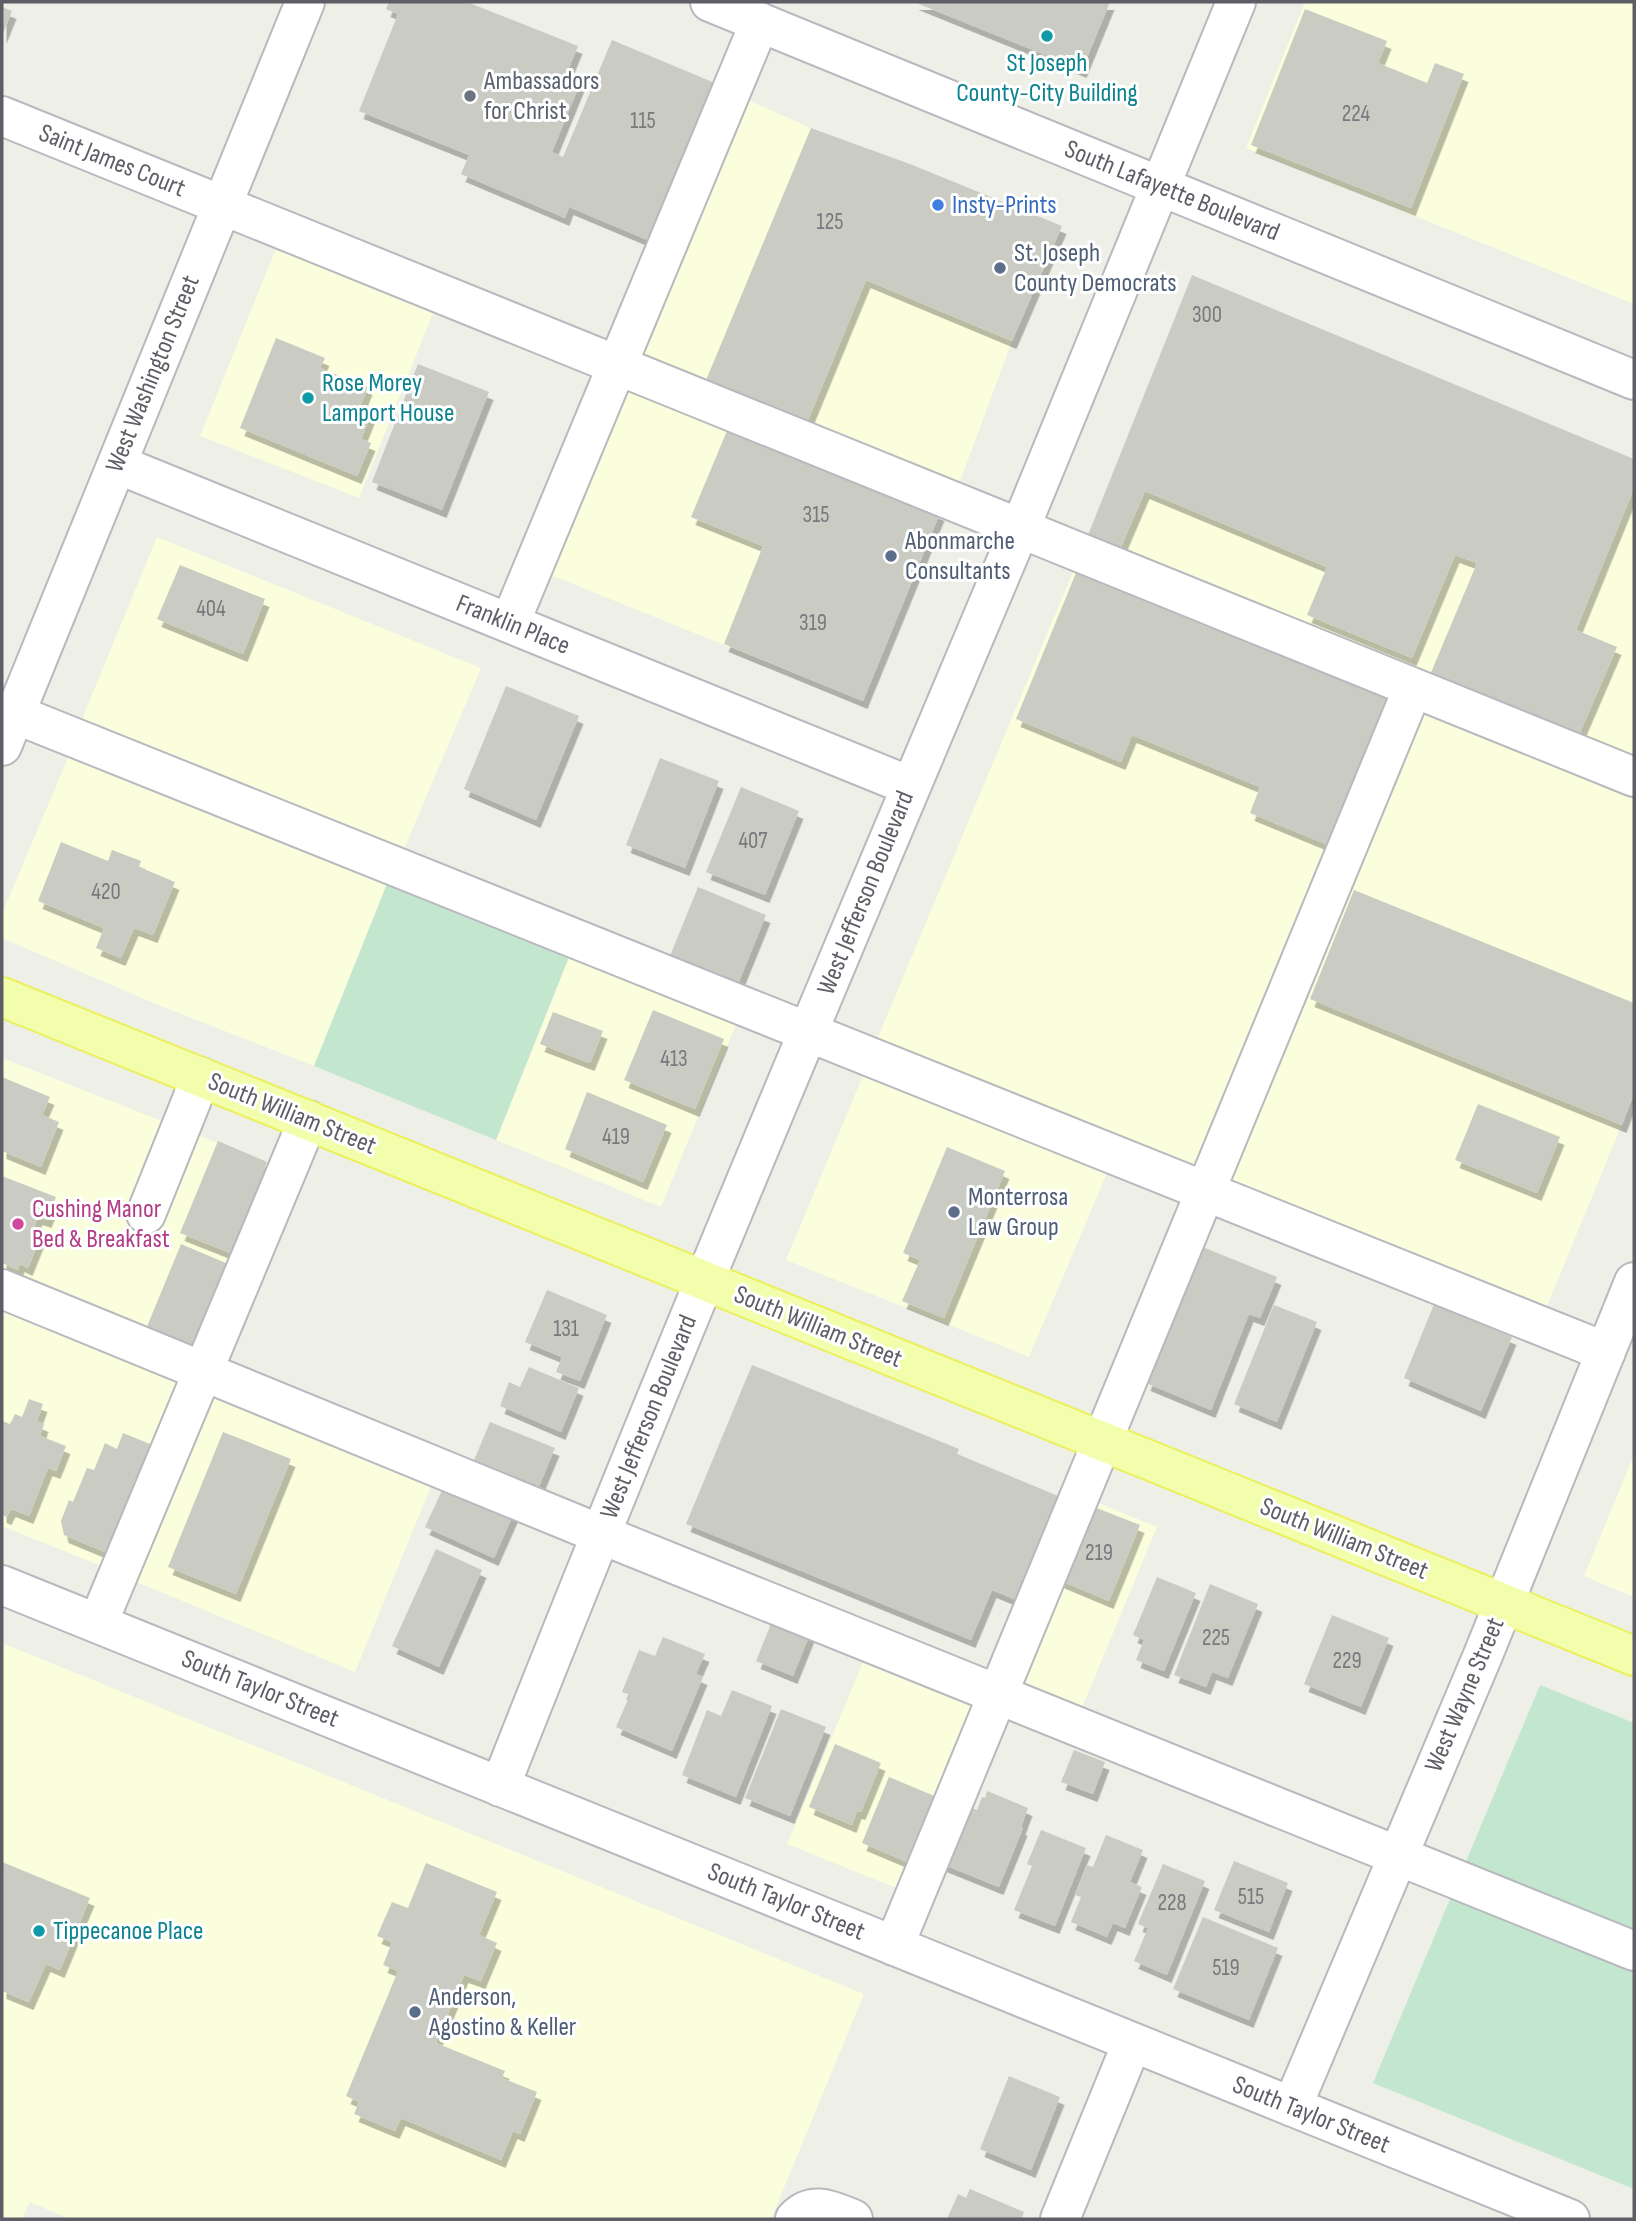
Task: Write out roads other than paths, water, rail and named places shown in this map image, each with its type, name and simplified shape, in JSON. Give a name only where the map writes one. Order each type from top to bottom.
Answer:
[{"type":"main road","name":"South William Street","points":[[2,997],[1634,1656]]},
{"type":"street","name":"West Washington Street","points":[[8,730],[305,2]]},
{"type":"street","name":"South Lafayette Boulevard","points":[[710,2],[1634,380]]},
{"type":"street","name":"West Jefferson Boulevard","points":[[500,1787],[600,1534],[910,786],[1020,529],[1236,2]]},
{"type":"street","points":[[510,624],[760,22]]},
{"type":"street","name":"Saint James Court","points":[[2,116],[221,207],[1634,777]]},
{"type":"street","name":"Franklin Place","points":[[117,464],[910,786]]},
{"type":"street","points":[[894,1946],[1413,688]]},
{"type":"street","points":[[8,730],[808,1031],[1606,1352]]},
{"type":"street","points":[[146,1214],[201,1077]]},
{"type":"street","points":[[98,1623],[308,1120]]},
{"type":"street","name":"West Wayne Street","points":[[1292,2107],[1504,1604],[1634,1282]]},
{"type":"street","points":[[2,1289],[600,1534],[1634,1951]]},
{"type":"street","name":"South Taylor Street","points":[[2,1584],[1570,2219]]},
{"type":"street","points":[[1060,2219],[1132,2043]]},
{"type":"street","points":[[795,2219],[802,2212],[817,2207],[853,2219]]},
{"type":"place","name":"St Joseph County-City Building","points":[[1047,36]]},
{"type":"place","name":"Ambassadors for Christ","points":[[470,96]]},
{"type":"place","name":"Insty-Prints","points":[[938,205]]},
{"type":"place","name":"St. Joseph County Democrats","points":[[1000,268]]},
{"type":"place","name":"Rose Morey Lamport House","points":[[308,398]]},
{"type":"place","name":"Abonmarche Consultants","points":[[891,556]]},
{"type":"place","name":"Monterrosa Law Group","points":[[954,1212]]},
{"type":"place","name":"Cushing Manor Bed & Breakfast","points":[[18,1224]]},
{"type":"place","name":"Tippecanoe Place","points":[[39,1931]]},
{"type":"place","name":"Anderson, Agostino & Keller","points":[[415,2012]]}]
